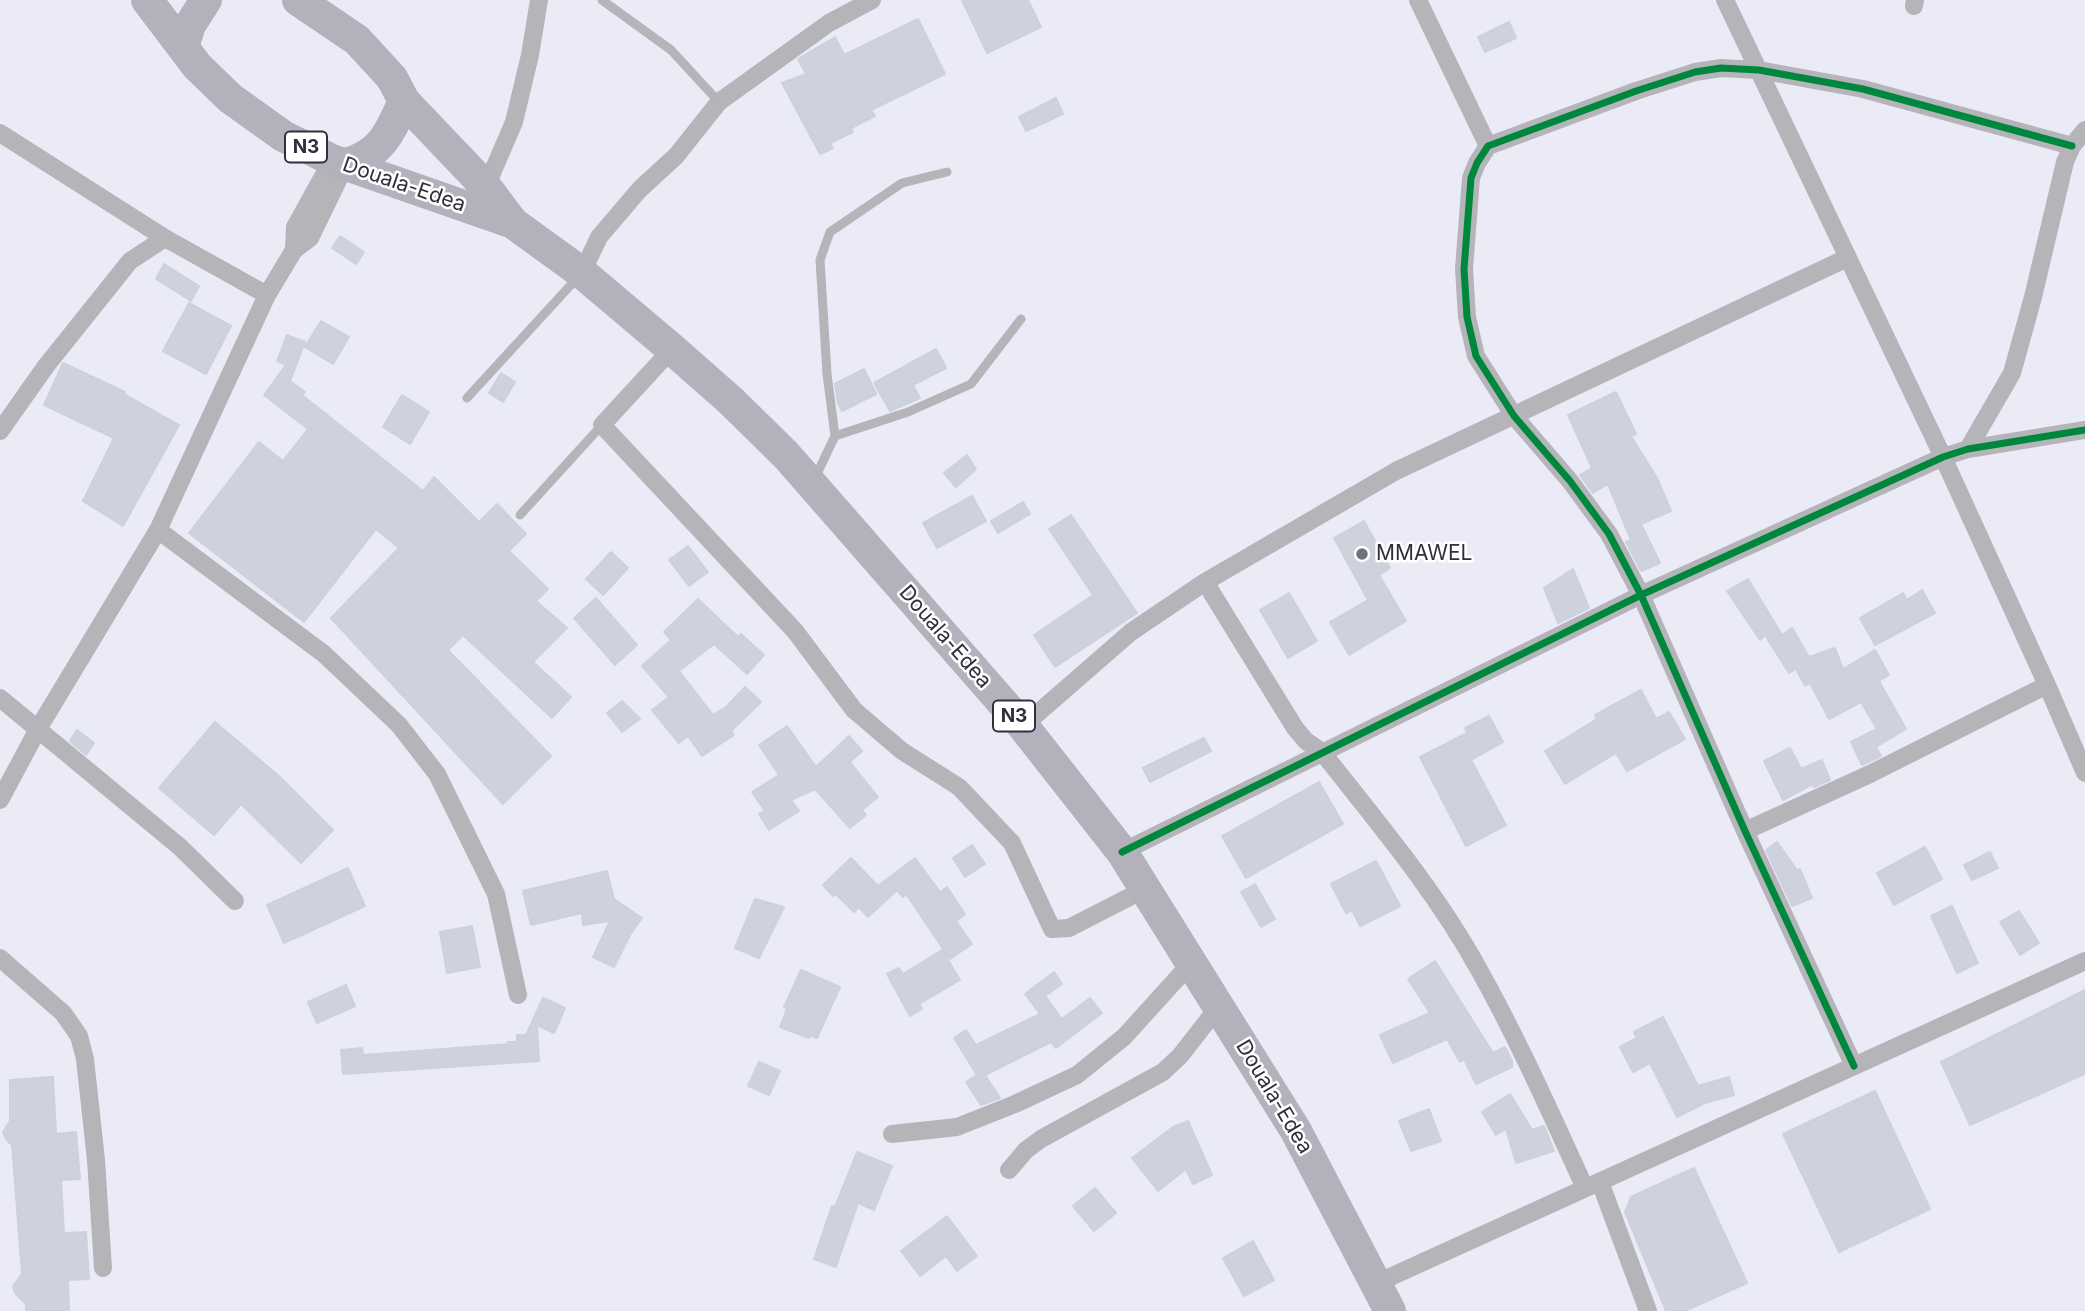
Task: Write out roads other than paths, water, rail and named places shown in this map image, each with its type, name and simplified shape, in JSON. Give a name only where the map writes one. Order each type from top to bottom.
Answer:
[{"type":"highway","name":"Douala-Edea","points":[[147,0],[197,65],[230,98],[283,136],[339,162],[513,223],[582,273],[731,401],[812,485],[1023,726],[1122,852],[1296,1131],[1383,1297]]},
{"type":"highway","points":[[183,47],[190,25],[206,0]]},
{"type":"highway","name":"Douala-Edea","points":[[298,0],[357,40],[391,78],[404,101],[486,187],[513,223]]},
{"type":"highway","points":[[339,162],[363,160],[376,150],[387,137],[404,101]]},
{"type":"street","points":[[486,187],[514,122],[530,55],[539,0]]},
{"type":"street","points":[[582,273],[599,237],[640,189],[676,156],[719,102],[829,23],[872,0]]},
{"type":"street","points":[[1418,0],[1488,146]]},
{"type":"street","points":[[1725,0],[1943,457],[2048,685],[2085,773]]},
{"type":"street","points":[[1854,1066],[1745,831],[1642,596],[1609,534],[1570,481],[1514,416],[1476,356],[1467,317],[1464,269],[1471,178],[1488,146],[1695,72],[1721,68],[1759,70],[1863,89],[2072,146]]},
{"type":"street","points":[[1968,449],[2012,373],[2065,162],[2072,146],[2085,130]]},
{"type":"street","points":[[0,133],[165,238],[267,295]]},
{"type":"street","points":[[0,800],[38,729],[158,530],[267,295],[294,250],[310,237],[339,162]]},
{"type":"street","points":[[0,430],[46,366],[130,261],[165,238]]},
{"type":"street","points":[[1023,726],[1131,632],[1205,582],[1396,471],[1847,258]]},
{"type":"street","points":[[672,349],[602,425],[795,631],[854,710],[902,751],[959,787],[1012,843],[1052,929],[1069,928],[1145,889]]},
{"type":"street","points":[[1122,852],[1642,596],[1943,457],[1968,449],[2085,430]]},
{"type":"street","points":[[158,530],[324,654],[399,725],[437,774],[496,894],[518,995]]},
{"type":"street","points":[[1205,582],[1295,728],[1306,741],[1322,752],[1405,858],[1435,898],[1477,966],[1592,1185],[1648,1311]]},
{"type":"street","points":[[1745,831],[1870,774],[2048,685]]},
{"type":"street","points":[[0,698],[180,847],[235,901]]},
{"type":"street","points":[[0,958],[63,1013],[79,1036],[85,1059],[103,1268]]},
{"type":"street","points":[[1383,1297],[1592,1185],[2085,961]]},
{"type":"street","points":[[892,1135],[957,1127],[1077,1075],[1124,1037],[1192,962]]},
{"type":"street","points":[[1009,1170],[1026,1150],[1041,1139],[1163,1072],[1180,1056],[1219,1006]]},
{"type":"lane","points":[[602,0],[671,50],[719,102]]},
{"type":"lane","points":[[812,485],[835,436],[827,374],[820,260],[830,232],[902,183],[947,172]]},
{"type":"lane","points":[[467,398],[582,273]]},
{"type":"lane","points":[[835,436],[908,412],[971,384],[1021,320]]},
{"type":"lane","points":[[520,515],[602,425]]},
{"type":"place","name":"MMAWEL","points":[[1362,554]]}]
